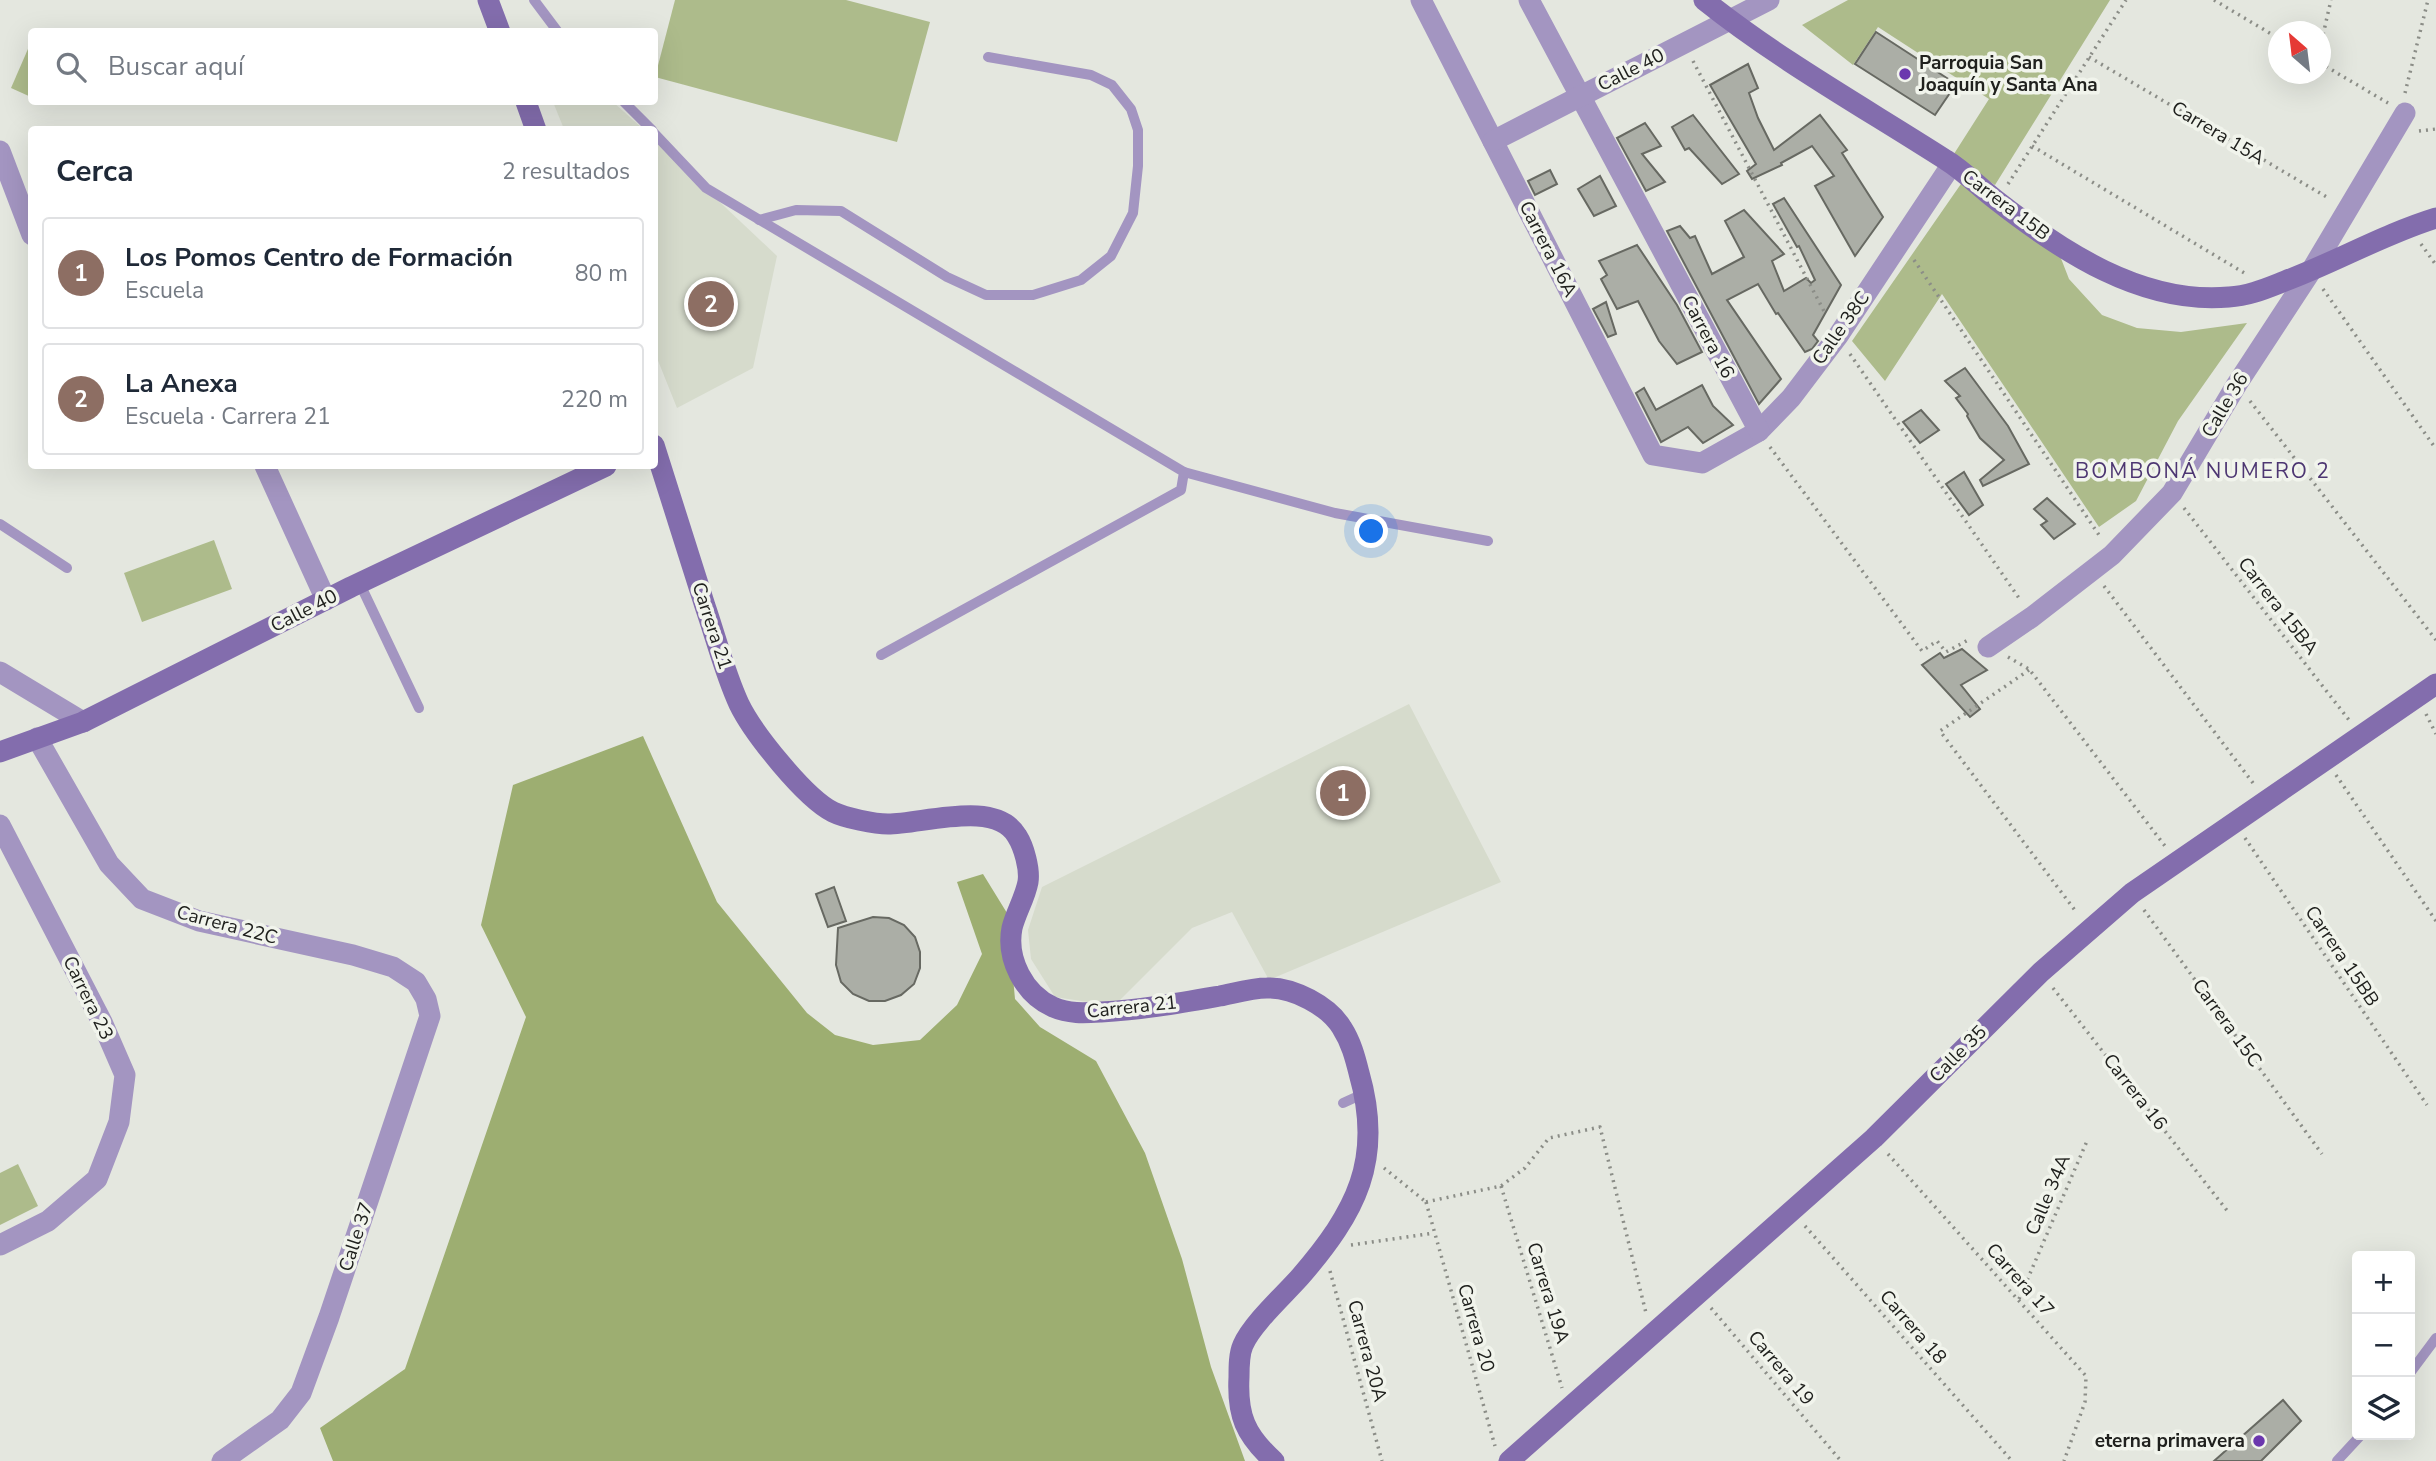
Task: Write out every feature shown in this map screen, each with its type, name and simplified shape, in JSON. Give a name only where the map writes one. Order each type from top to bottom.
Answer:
[{"type":"street","points":[[488,0],[498,28]]},
{"type":"street","name":"Carrera 16A","points":[[1421,0],[1653,455],[1702,463]]},
{"type":"street","name":"Carrera 16","points":[[1529,0],[1759,431]]},
{"type":"street","points":[[1704,0],[1729,20]]},
{"type":"street","name":"Calle 40","points":[[1493,141],[1769,0]]},
{"type":"street","name":"Carrera 15B","points":[[1729,20],[1952,164],[1997,201],[2079,258],[2147,288],[2182,295],[2228,298],[2250,294],[2311,271]]},
{"type":"street","points":[[527,105],[535,126]]},
{"type":"street","name":"Calle 36","points":[[1988,646],[2032,617],[2112,555],[2172,493],[2237,384],[2311,271],[2405,113]]},
{"type":"street","points":[[0,151],[28,224]]},
{"type":"street","name":"Calle 38C","points":[[1702,463],[1759,431],[1791,398],[1838,336],[1952,164]]},
{"type":"street","points":[[2311,271],[2409,226],[2436,218]]},
{"type":"street","name":"Carrera 21","points":[[658,458],[740,707],[802,789],[835,813],[884,825],[975,815],[1000,821],[1017,835],[1028,868],[1029,880],[1012,930],[1012,956],[1017,972],[1031,992],[1050,1006],[1072,1013],[1134,1010],[1269,987],[1296,994],[1318,1004],[1339,1023],[1351,1043],[1365,1093],[1369,1155],[1352,1205],[1324,1248],[1243,1345],[1238,1396],[1242,1422],[1255,1444],[1274,1461]]},
{"type":"street","points":[[266,469],[326,600]]},
{"type":"street","name":"Calle 40","points":[[0,751],[83,722],[326,600],[600,469]]},
{"type":"street","points":[[0,672],[83,722]]},
{"type":"street","name":"Calle 35","points":[[1502,1454],[1568,1408],[1874,1138],[2088,929],[2177,862],[2436,684]]},
{"type":"street","name":"Carrera 22C","points":[[37,738],[109,864],[142,899],[199,921],[353,955],[393,967],[416,982]]},
{"type":"street","name":"Carrera 23","points":[[0,825],[102,1022],[125,1075],[119,1122],[97,1180],[48,1221],[0,1245]]},
{"type":"street","name":"Calle 37","points":[[222,1461],[281,1420],[301,1393],[430,1016],[426,999],[416,982]]},
{"type":"lane","points":[[534,0],[555,28]]},
{"type":"lane","points":[[759,220],[796,210],[841,211],[947,277],[986,295],[1033,295],[1081,280],[1111,256],[1133,213],[1138,166],[1138,130],[1131,109],[1112,85],[1091,75],[988,57]]},
{"type":"lane","points":[[627,105],[648,126]]},
{"type":"lane","points":[[658,136],[706,188],[1184,472],[1335,513],[1488,541]]},
{"type":"lane","points":[[881,655],[1181,490],[1184,472]]},
{"type":"lane","points":[[0,524],[66,568]]},
{"type":"lane","points":[[360,584],[419,708]]},
{"type":"lane","points":[[1343,1103],[1365,1093]]},
{"type":"lane","points":[[2415,1366],[2436,1338]]},
{"type":"lane","points":[[2337,1461],[2356,1440]]},
{"type":"path","points":[[1997,201],[2126,0]]},
{"type":"path","points":[[2214,0],[2268,32]]},
{"type":"path","points":[[2326,21],[2331,0]]},
{"type":"path","points":[[2405,113],[2405,86],[2428,0]]},
{"type":"path","name":"Carrera 15A","points":[[2089,57],[2347,209]]},
{"type":"path","points":[[2331,69],[2405,113]]},
{"type":"path","points":[[1901,240],[2112,555]]},
{"type":"path","points":[[2237,384],[2436,640]]},
{"type":"path","points":[[1759,431],[1922,652],[1937,641],[1946,652],[1970,638],[2029,669],[2177,862]]},
{"type":"path","name":"Carrera 15BA","points":[[2172,493],[2361,735]]},
{"type":"path","points":[[2092,570],[2266,801]]},
{"type":"path","points":[[2029,669],[1940,731],[2088,929]]},
{"type":"path","points":[[2326,760],[2436,921]]},
{"type":"path","name":"Carrera 15BB","points":[[2234,823],[2427,1105]]},
{"type":"path","name":"Carrera 15C","points":[[2132,894],[2322,1154]]},
{"type":"path","name":"Carrera 16","points":[[2041,972],[2229,1213]]},
{"type":"path","points":[[1369,1155],[1426,1202],[1501,1185],[1525,1168],[1549,1138],[1600,1127],[1651,1335]]},
{"type":"path","name":"Carrera 17","points":[[1874,1138],[2086,1376],[2085,1402],[2064,1461]]},
{"type":"path","name":"Calle 34A","points":[[2019,1299],[2087,1141]]},
{"type":"path","name":"Carrera 19A","points":[[1501,1185],[1568,1408]]},
{"type":"path","name":"Carrera 20","points":[[1426,1202],[1502,1454]]},
{"type":"path","name":"Carrera 18","points":[[1792,1211],[2012,1461]]},
{"type":"path","points":[[1324,1248],[1434,1233]]},
{"type":"path","name":"Carrera 20A","points":[[1324,1248],[1382,1461]]},
{"type":"path","name":"Carrera 19","points":[[1699,1293],[1841,1461]]},
{"type":"shaded area","points":[[554,105],[616,105],[640,126],[563,126]]},
{"type":"shaded area","points":[[658,144],[777,256],[753,368],[677,408],[658,360]]},
{"type":"shaded area","points":[[1409,704],[1501,882],[1269,980],[1232,912],[1192,928],[1114,1006],[1055,997],[1031,959],[1028,930],[1042,887]]},
{"type":"green space","points":[[675,0],[846,0],[930,22],[897,142],[658,78],[658,65]]},
{"type":"green space","points":[[1848,0],[2110,0],[1995,185],[1952,157],[1989,99],[1878,27],[1853,65],[1802,25]]},
{"type":"green space","points":[[28,49],[28,96],[11,88]]},
{"type":"green space","points":[[1963,181],[2055,243],[2069,279],[2102,315],[2137,328],[2181,332],[2247,323],[2178,421],[2136,501],[2099,527],[1942,294],[1885,381],[1852,341]]},
{"type":"green space","points":[[214,540],[232,589],[142,622],[124,573]]},
{"type":"green space","points":[[643,736],[717,902],[807,1013],[835,1035],[873,1045],[920,1040],[957,1005],[982,954],[957,882],[983,874],[1007,913],[1015,999],[1040,1027],[1096,1061],[1145,1153],[1182,1259],[1211,1367],[1245,1461],[333,1461],[320,1428],[405,1369],[526,1017],[481,925],[513,785]]},
{"type":"green space","points":[[18,1164],[38,1206],[0,1225],[0,1173]]},
{"type":"building","name":"Parroquia San Joaquín y Santa Ana","points":[[1876,32],[1956,84],[1935,115],[1855,64]]},
{"type":"building","points":[[1748,64],[1758,88],[1749,93],[1774,150],[1820,115],[1847,150],[1842,153],[1883,217],[1855,256],[1815,186],[1834,176],[1812,146],[1781,163],[1782,165],[1752,179],[1747,171],[1756,164],[1710,85]]},
{"type":"building","points":[[1693,115],[1739,174],[1722,184],[1689,148],[1685,150],[1672,127]]},
{"type":"building","points":[[1645,123],[1661,146],[1642,154],[1665,182],[1646,191],[1617,138]]},
{"type":"building","points":[[1550,170],[1557,184],[1535,195],[1528,181]]},
{"type":"building","points":[[1600,176],[1616,206],[1594,216],[1578,189]]},
{"type":"building","points":[[1784,198],[1841,285],[1813,335],[1818,341],[1812,349],[1805,352],[1778,313],[1776,314],[1758,284],[1727,300],[1781,379],[1759,404],[1667,231],[1680,226],[1690,238],[1695,236],[1712,274],[1744,257],[1725,221],[1744,210],[1784,254],[1772,261],[1784,291],[1806,278],[1811,283],[1815,280],[1799,246],[1797,247],[1773,204]]},
{"type":"building","points":[[1637,245],[1677,305],[1702,352],[1677,364],[1659,341],[1638,301],[1617,309],[1601,279],[1607,275],[1599,261]]},
{"type":"building","points":[[1606,302],[1616,334],[1608,337],[1593,309]]},
{"type":"building","points":[[1965,368],[2008,426],[2029,464],[1983,486],[1980,480],[2004,460],[1980,438],[1956,398],[1960,396],[1945,381]]},
{"type":"building","points":[[1702,385],[1713,406],[1733,425],[1703,443],[1688,427],[1661,442],[1636,393],[1644,388],[1656,410]]},
{"type":"building","points":[[1921,410],[1939,430],[1920,443],[1903,422]]},
{"type":"building","points":[[1964,472],[1983,505],[1969,515],[1946,484]]},
{"type":"building","points":[[2047,498],[2075,524],[2054,539],[2041,525],[2047,521],[2034,509]]},
{"type":"building","points":[[1962,649],[1987,670],[1961,685],[1980,709],[1970,717],[1922,665],[1940,653],[1944,658]]},
{"type":"building","points":[[834,887],[846,921],[828,927],[816,894]]},
{"type":"building","points":[[873,917],[889,918],[904,925],[915,937],[920,952],[920,968],[914,984],[901,995],[885,1001],[869,1001],[853,994],[841,982],[836,965],[838,928]]},
{"type":"building","name":"eterna primavera","points":[[2283,1400],[2301,1421],[2261,1461],[2214,1461]]},
{"type":"place","name":"Parroquia San Joaquín y Santa Ana","points":[[1905,74]]},
{"type":"place","name":"La Anexa","points":[[711,304]]},
{"type":"place","name":"Los Pomos Centro de Formación","points":[[1343,793]]},
{"type":"place","name":"eterna primavera","points":[[2259,1441]]},
{"type":"district","name":"BOMBONÁ NUMERO 2","points":[[2203,471]]}]
